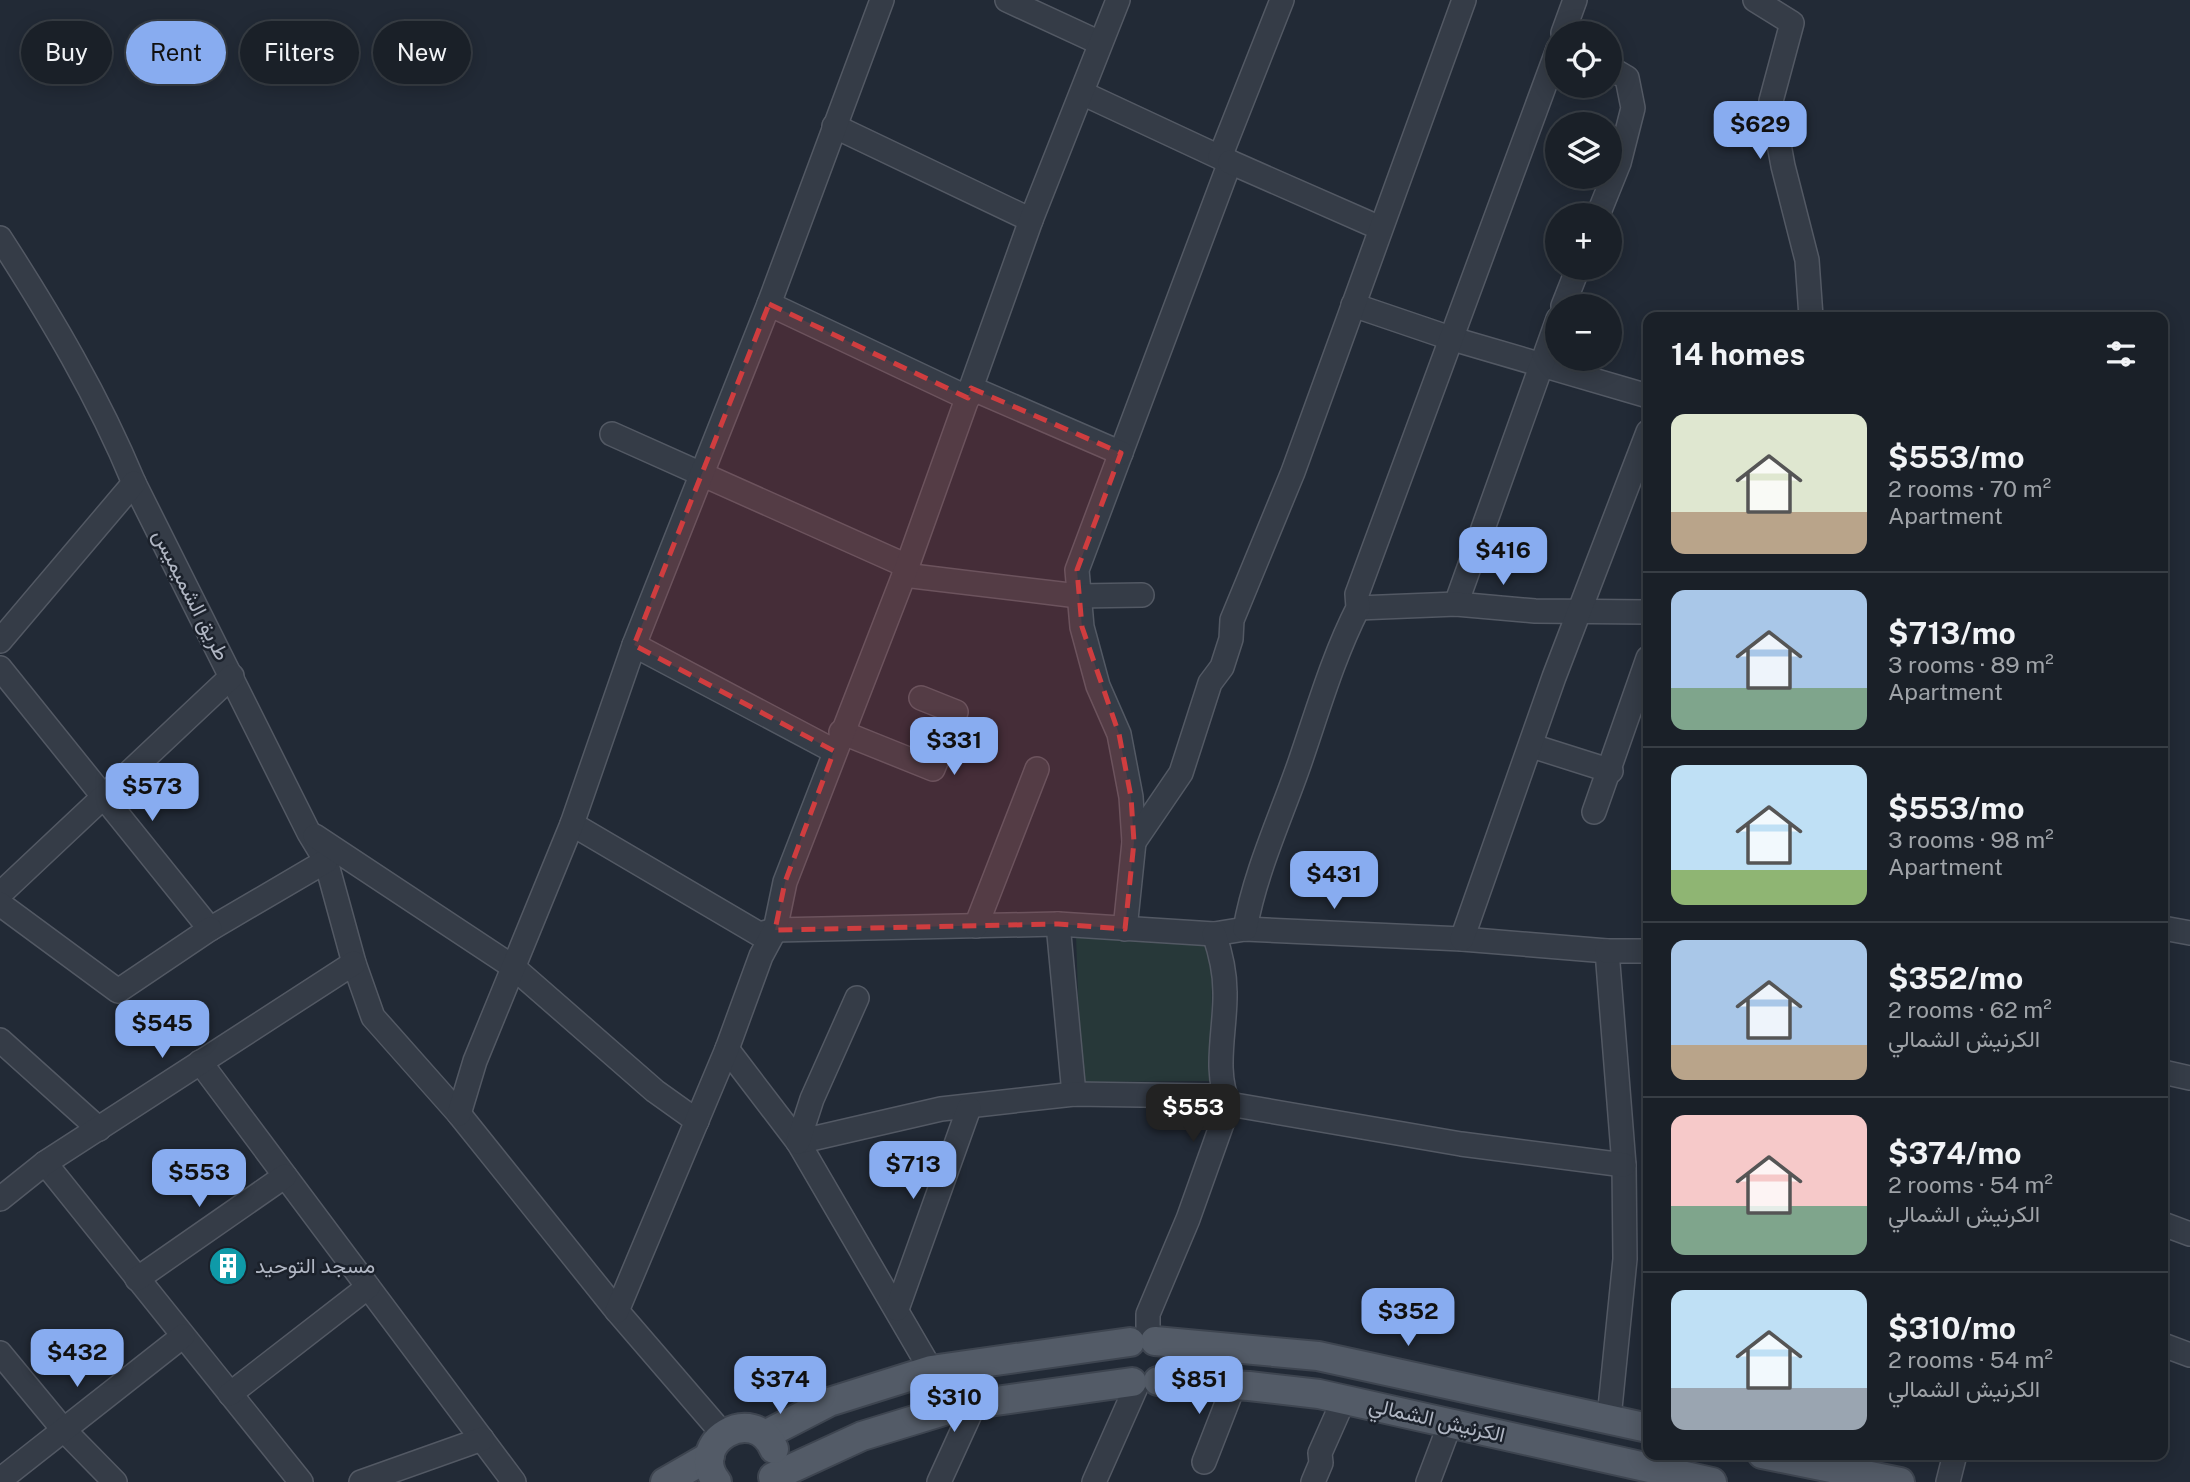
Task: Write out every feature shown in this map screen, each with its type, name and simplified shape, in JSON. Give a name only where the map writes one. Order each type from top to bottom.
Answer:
[{"type":"main road","name":"الكرنيش الشمالي","points":[[765,1435],[829,1402],[931,1370],[1144,1340],[1318,1356],[1643,1426]]},
{"type":"main road","points":[[1144,1340],[1167,1356],[1168,1366],[1142,1383],[1126,1379],[1119,1365],[1120,1356],[1144,1340]]},
{"type":"main road","name":"الكرنيش الشمالي","points":[[771,1480],[862,1436],[975,1403],[1142,1383],[1234,1385],[1344,1399],[1709,1482]]},
{"type":"main road","points":[[665,1482],[717,1457],[744,1427],[765,1435],[777,1455],[771,1480]]},
{"type":"main road","points":[[1795,1460],[1891,1480]]},
{"type":"street","points":[[460,1114],[475,1061],[572,824],[634,645],[769,304],[882,0]]},
{"type":"street","points":[[1007,0],[1100,43]]},
{"type":"street","points":[[617,1311],[727,1049],[761,956],[775,930],[785,882],[837,741],[905,570],[1031,220],[1118,0]]},
{"type":"street","points":[[1125,929],[1134,842],[1131,797],[1119,734],[1098,685],[1082,627],[1077,570],[1282,0]]},
{"type":"street","points":[[1134,842],[1181,773],[1210,683],[1222,667],[1231,639],[1232,620],[1293,472],[1464,0]]},
{"type":"street","points":[[1567,21],[1575,0]]},
{"type":"street","points":[[1755,0],[1792,23],[1771,101],[1783,166],[1807,260],[1811,312]]},
{"type":"street","points":[[1603,203],[1619,163],[1633,108],[1627,78],[1622,75]]},
{"type":"street","points":[[1245,929],[1249,908],[1281,809],[1321,697],[1358,608],[1357,594],[1545,85]]},
{"type":"street","points":[[1082,93],[1380,228]]},
{"type":"street","points":[[834,126],[1031,220]]},
{"type":"street","name":"طريق الشميميس","points":[[0,238],[55,323],[113,433],[135,483],[309,833],[327,861],[354,963],[373,1017],[460,1114],[617,1311],[717,1457]]},
{"type":"street","points":[[769,304],[969,393],[1121,453]]},
{"type":"street","points":[[1353,305],[1453,339],[1643,395]]},
{"type":"street","points":[[1456,604],[1537,384],[1545,352]]},
{"type":"street","points":[[612,434],[905,570],[1078,596],[1142,595]]},
{"type":"street","points":[[1462,939],[1507,806],[1532,746],[1643,445]]},
{"type":"street","points":[[0,641],[135,483]]},
{"type":"street","points":[[1358,608],[1456,604],[1535,611],[1643,612]]},
{"type":"street","points":[[634,645],[837,741],[933,769],[956,712],[921,698]]},
{"type":"street","points":[[0,668],[210,929]]},
{"type":"street","points":[[1594,812],[1611,771],[1643,673]]},
{"type":"street","points":[[0,894],[232,676]]},
{"type":"street","points":[[1532,746],[1611,771]]},
{"type":"street","points":[[976,926],[1037,769]]},
{"type":"street","points":[[572,824],[759,934],[775,930],[1058,924],[1214,934],[1245,929],[1462,939],[1607,951],[1643,951]]},
{"type":"street","points":[[309,833],[513,967],[655,1091],[697,1121]]},
{"type":"street","points":[[0,904],[118,991],[210,929],[327,861]]},
{"type":"street","points":[[1058,924],[1074,1094]]},
{"type":"street","points":[[2168,929],[2190,933]]},
{"type":"street","points":[[1144,1340],[1148,1314],[1188,1219],[1229,1104],[1222,1089],[1225,992],[1222,958],[1214,934]]},
{"type":"street","points":[[1607,951],[1624,1165],[1625,1259],[1609,1418]]},
{"type":"street","points":[[0,1199],[45,1163],[354,963]]},
{"type":"street","points":[[798,1142],[812,1099],[857,998]]},
{"type":"street","points":[[0,1040],[99,1129]]},
{"type":"street","points":[[727,1049],[798,1142],[931,1370]]},
{"type":"street","points":[[200,1062],[514,1482]]},
{"type":"street","points":[[2168,1073],[2190,1078]]},
{"type":"street","points":[[798,1142],[941,1109],[969,1108],[1074,1094],[1210,1096],[1229,1104],[1461,1144],[1624,1165]]},
{"type":"street","points":[[897,1309],[969,1108]]},
{"type":"street","points":[[45,1163],[302,1482]]},
{"type":"street","points":[[137,1279],[285,1176]]},
{"type":"street","points":[[2168,1226],[2190,1234]]},
{"type":"street","points":[[230,1394],[368,1287]]},
{"type":"street","points":[[0,1480],[62,1428],[183,1336]]},
{"type":"street","points":[[2168,1347],[2190,1355]]},
{"type":"street","points":[[0,1353],[62,1428],[115,1482]]},
{"type":"street","points":[[1094,1482],[1142,1383]]},
{"type":"street","points":[[1204,1462],[1234,1385]]},
{"type":"street","points":[[1313,1482],[1321,1463],[1320,1453],[1344,1399]]},
{"type":"street","points":[[939,1482],[975,1403]]},
{"type":"street","points":[[1428,1482],[1450,1424]]},
{"type":"street","points":[[362,1482],[482,1439]]},
{"type":"street","points":[[1864,1460],[1891,1480]]},
{"type":"street","points":[[1948,1482],[1954,1460]]},
{"type":"highlighted area","points":[[769,304],[968,398],[971,388],[1121,453],[1077,570],[1082,627],[1119,734],[1131,797],[1134,842],[1125,929],[1058,924],[775,930],[785,882],[834,751],[634,645]]},
{"type":"shaded area","points":[[1076,936],[1202,942],[1212,960],[1211,1081],[1081,1082]]},
{"type":"place","name":"مسجد التوحيد","points":[[228,1266]]}]
